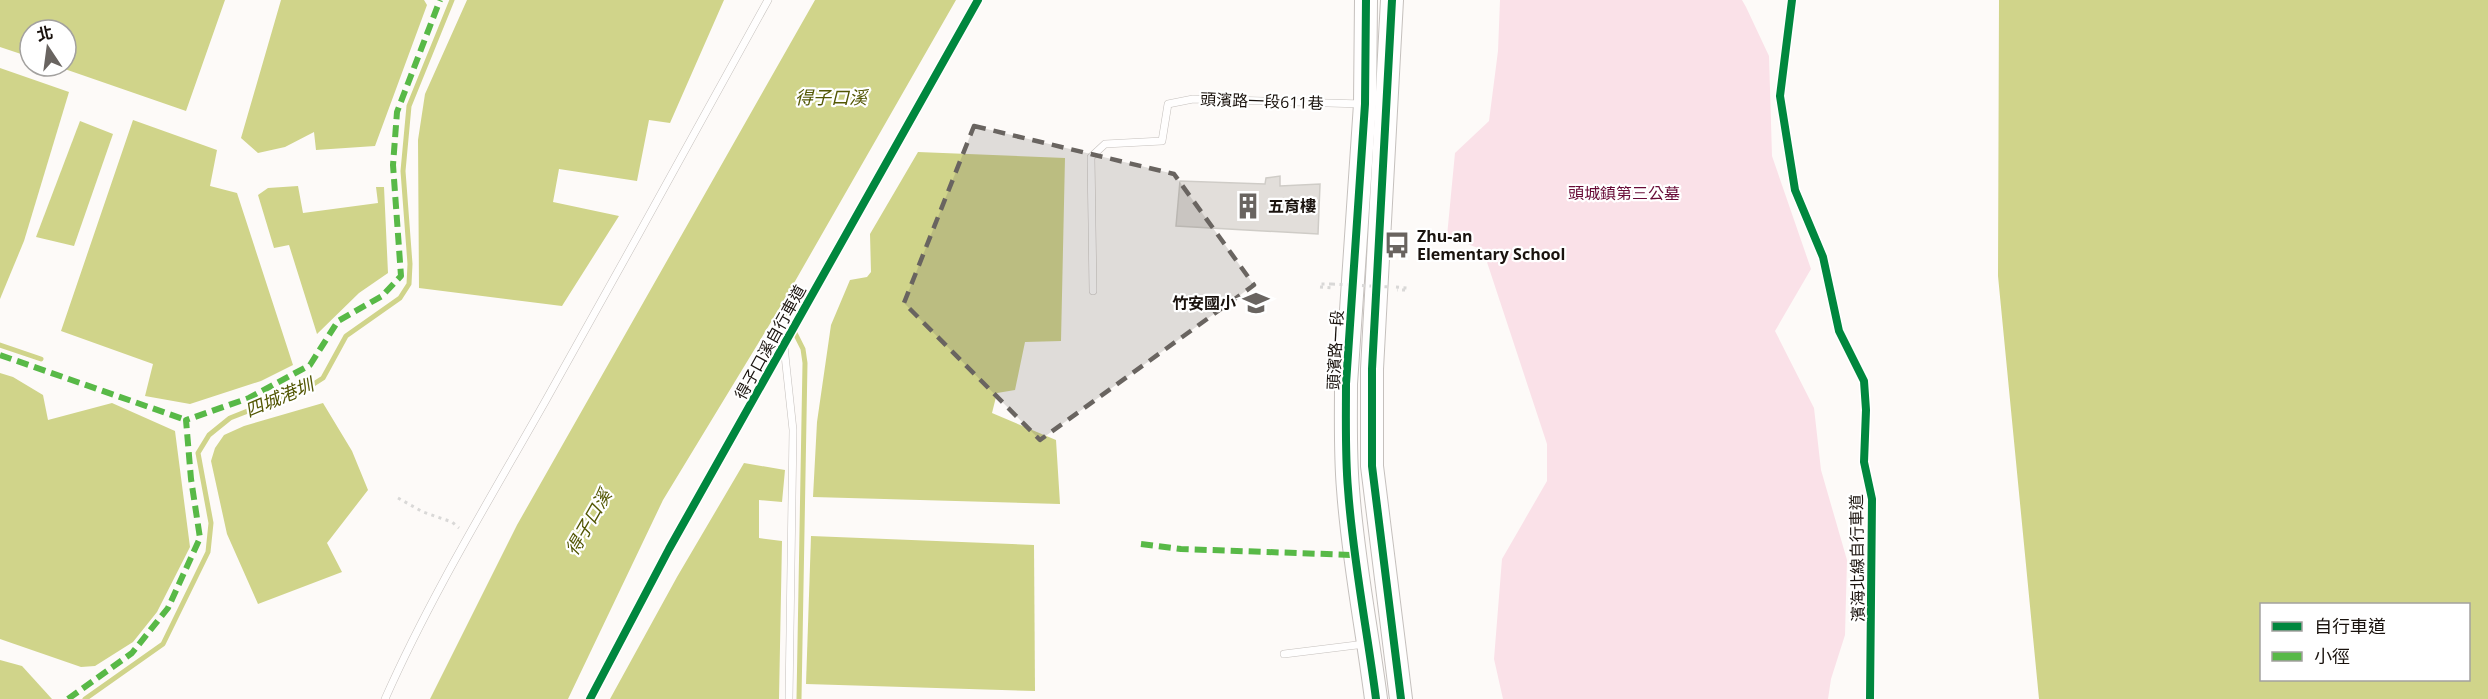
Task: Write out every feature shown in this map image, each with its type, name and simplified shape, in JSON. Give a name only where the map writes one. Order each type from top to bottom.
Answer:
[{"type":"main road","name":"頭濱路一段","points":[[1366,0],[1365,104],[1346,384],[1347,487],[1354,555],[1376,699]]},
{"type":"main road","points":[[1392,0],[1384,184],[1372,369],[1372,466],[1401,699]]},
{"type":"main road","points":[[1359,184],[1384,184]]},
{"type":"main road","points":[[1356,240],[1379,243]]},
{"type":"lane","points":[[385,699],[412,639],[468,535],[638,236],[768,0]]},
{"type":"lane","name":"頭濱路一段611巷","points":[[1094,291],[1091,157],[1104,144],[1162,141],[1168,104],[1192,99],[1388,104]]},
{"type":"lane","points":[[784,346],[793,430],[789,699]]},
{"type":"lane","points":[[1284,654],[1369,644]]},
{"type":"path","points":[[1329,288],[1320,287],[1320,284],[1393,288]]},
{"type":"path","points":[[398,498],[423,512],[452,522],[468,535]]},
{"type":"highlighted area","points":[[974,126],[1174,174],[1254,285],[1040,440],[904,303]]},
{"type":"green space","name":"頭城鎮第三公墓","points":[[1500,0],[1742,0],[1769,56],[1772,156],[1811,269],[1775,331],[1814,408],[1821,470],[1847,560],[1845,635],[1831,679],[1828,699],[1503,699],[1494,659],[1502,559],[1547,481],[1547,444],[1483,250],[1447,236],[1455,153],[1489,121],[1498,51]]},
{"type":"water","points":[[0,0],[225,0],[186,111],[78,74],[78,18],[18,18],[18,53],[0,47]]},
{"type":"water","points":[[281,0],[424,0],[427,5],[375,146],[316,150],[314,132],[285,147],[258,153],[241,138]]},
{"type":"water","points":[[467,0],[724,0],[670,123],[649,120],[637,181],[559,169],[553,202],[619,216],[562,306],[419,288],[418,140],[425,94]]},
{"type":"water","name":"得子口溪","points":[[815,0],[956,0],[782,304],[663,500],[568,699],[430,699],[517,525]]},
{"type":"water","points":[[1999,0],[2488,0],[2488,699],[2039,699],[1998,276]]},
{"type":"water","points":[[0,68],[18,74],[18,78],[29,78],[69,92],[24,241],[0,299]]},
{"type":"water","points":[[133,120],[217,150],[210,186],[237,193],[293,365],[261,381],[190,404],[145,396],[153,364],[61,331]]},
{"type":"water","points":[[80,121],[113,134],[74,246],[36,237]]},
{"type":"water","points":[[918,152],[1065,158],[1061,341],[1025,342],[1015,390],[997,393],[992,413],[1056,440],[1060,504],[813,497],[817,422],[831,325],[850,280],[867,277],[871,272],[870,234]]},
{"type":"water","points":[[298,186],[303,213],[378,203],[376,187],[384,187],[388,273],[359,293],[317,334],[289,245],[274,248],[258,195],[268,188]]},
{"type":"water","points":[[0,373],[13,377],[43,395],[48,420],[112,403],[175,431],[190,547],[157,612],[133,642],[95,666],[81,667],[0,639]]},
{"type":"water","points":[[323,403],[352,451],[368,490],[327,543],[342,572],[258,604],[227,534],[211,461],[215,448],[224,435],[244,426]]},
{"type":"water","points":[[744,463],[785,470],[782,502],[759,500],[759,538],[782,541],[779,699],[610,699],[677,577]]},
{"type":"water","points":[[811,536],[1034,545],[1035,691],[806,684]]},
{"type":"water","points":[[0,660],[22,666],[52,699],[0,699]]},
{"type":"building","name":"五育樓","points":[[1280,176],[1280,186],[1320,184],[1318,234],[1176,226],[1180,181],[1265,184],[1266,178]]},
{"type":"waterway","name":"四城港圳","points":[[85,699],[163,644],[208,552],[211,523],[198,453],[209,435],[230,418],[309,387],[323,378],[346,336],[400,298],[409,284],[410,264],[403,171],[409,106],[452,0]]},
{"type":"waterway","points":[[778,299],[803,349],[805,363],[799,699]]},
{"type":"waterway","points":[[0,345],[41,359]]},
{"type":"marked path","points":[[68,699],[132,653],[168,608],[200,538],[191,479],[186,420],[249,398],[310,365],[338,321],[382,296],[401,276],[393,165],[397,112],[440,0]]},
{"type":"marked path","points":[[0,355],[186,420]]},
{"type":"marked path","points":[[1141,544],[1181,549],[1354,555]]},
{"type":"cycle path","name":"得子口溪自行車道","points":[[590,699],[669,549],[978,0]]},
{"type":"cycle path","points":[[1366,0],[1365,104],[1346,384],[1346,450],[1353,542],[1376,699]]},
{"type":"cycle path","points":[[1392,0],[1372,369],[1372,466],[1401,699]]},
{"type":"cycle path","name":"濱海北線自行車道","points":[[1792,0],[1780,96],[1795,190],[1823,257],[1839,331],[1864,381],[1866,410],[1864,462],[1872,499],[1870,699]]},
{"type":"place","name":"五育樓","points":[[1248,206]]},
{"type":"place","name":"Zhu-an Elementary School","points":[[1397,245]]},
{"type":"place","name":"竹安國小","points":[[1256,303]]}]
